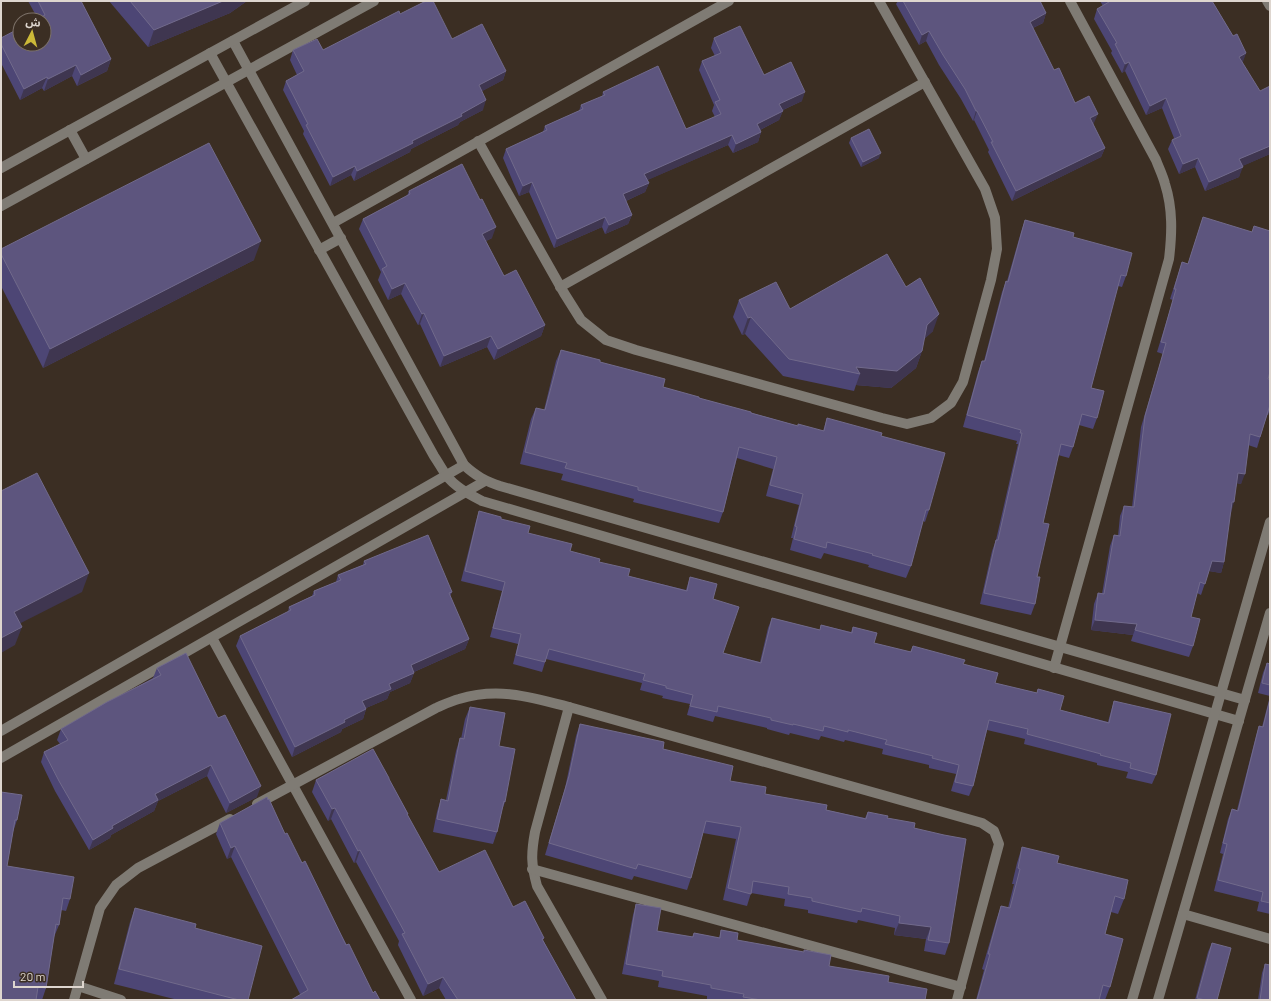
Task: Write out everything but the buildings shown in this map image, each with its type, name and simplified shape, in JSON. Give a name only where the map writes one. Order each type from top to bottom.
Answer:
[{"type":"street","points":[[1,168],[305,1]]},
{"type":"street","points":[[1,206],[374,1]]},
{"type":"street","points":[[333,223],[728,1]]},
{"type":"street","points":[[478,141],[560,287],[581,320],[606,340],[651,354],[882,418],[907,424],[931,418],[951,404],[963,382],[991,280],[997,249],[995,218],[985,189],[879,1]]},
{"type":"street","points":[[1054,668],[1169,259],[1172,234],[1169,202],[1165,184],[1156,160],[1070,1]]},
{"type":"street","points":[[1267,1],[1270,6]]},
{"type":"street","points":[[233,40],[464,465],[474,474],[485,481],[500,486],[1245,700]]},
{"type":"street","points":[[210,53],[434,456],[446,475],[465,492],[482,501],[1239,721]]},
{"type":"street","points":[[560,287],[925,82]]},
{"type":"street","points":[[70,130],[86,159]]},
{"type":"street","points":[[319,250],[341,238]]},
{"type":"street","points":[[1,730],[464,465]]},
{"type":"street","points":[[1,758],[485,481]]},
{"type":"street","points":[[1132,1000],[1270,522]]},
{"type":"street","points":[[1158,1000],[1270,614]]},
{"type":"street","points":[[212,638],[411,1000]]},
{"type":"street","points":[[251,808],[436,708],[458,699],[482,693],[507,693],[531,696],[982,823],[994,831],[999,844],[958,1000]]},
{"type":"street","points":[[569,707],[535,832],[532,851],[532,869],[537,886],[602,1000]]},
{"type":"street","points":[[74,1000],[100,908],[116,885],[138,868],[237,815]]},
{"type":"street","points":[[532,869],[961,988]]},
{"type":"street","points":[[1183,914],[1270,939]]},
{"type":"street","points":[[78,986],[121,1000]]}]
